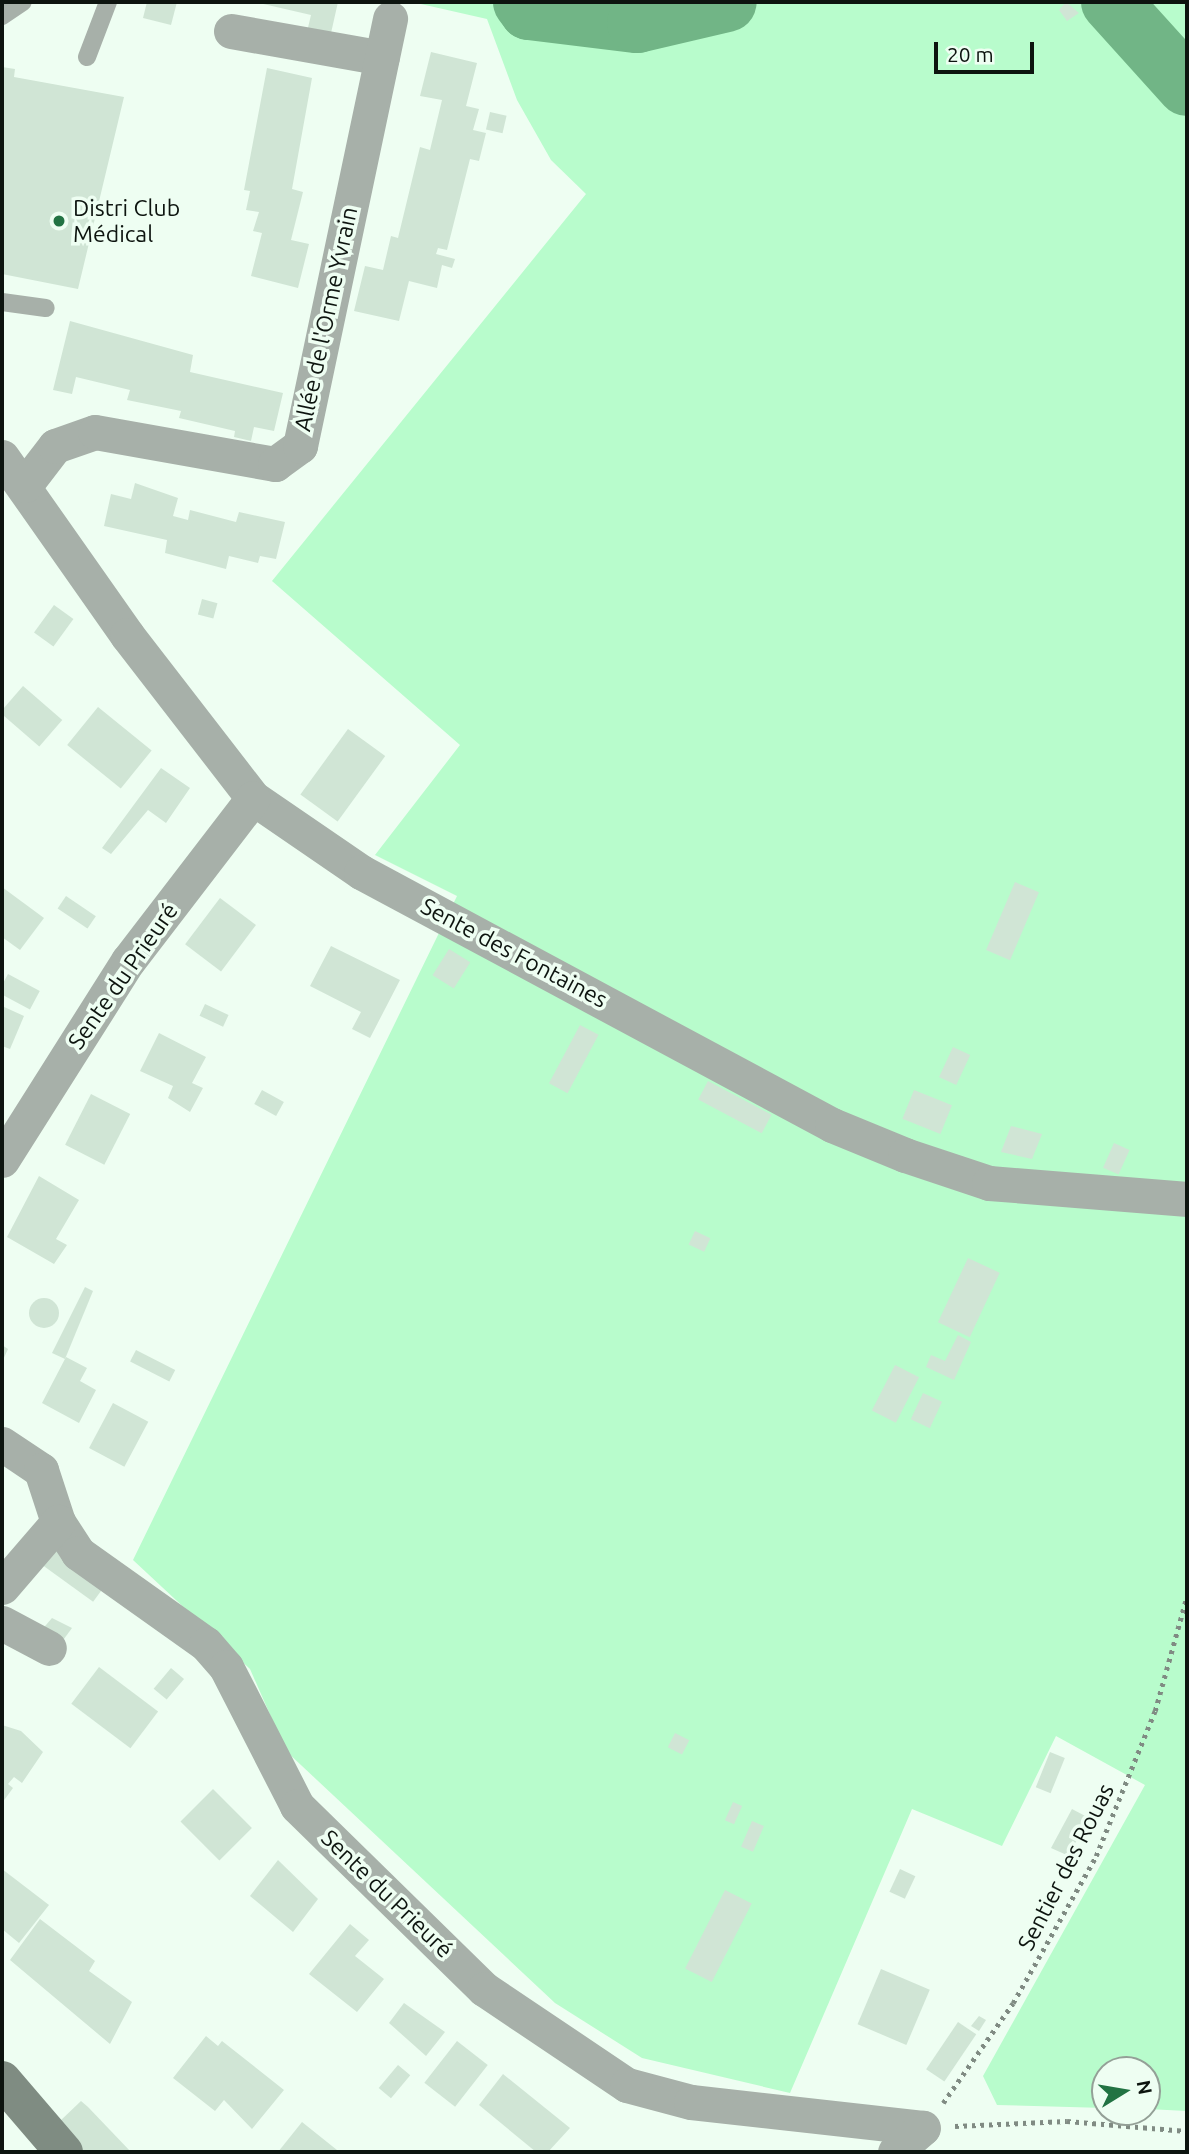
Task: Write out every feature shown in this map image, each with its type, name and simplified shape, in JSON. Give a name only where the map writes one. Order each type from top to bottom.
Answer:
[{"type":"main road","points":[[2,2080],[64,2152]]},
{"type":"street","name":"Allée de l'Orme Yvrain","points":[[25,485],[55,446],[94,432],[275,464],[300,446],[390,18]]},
{"type":"street","points":[[231,30],[382,58]]},
{"type":"street","name":"Sente des Fontaines","points":[[2,457],[25,485],[127,635],[253,798],[361,872],[832,1125],[989,1183],[1187,1199]]},
{"type":"street","name":"Sente du Prieuré","points":[[2,1160],[128,961],[253,798]]},
{"type":"street","name":"Sente du Prieuré","points":[[2,1444],[41,1470],[58,1522],[78,1553],[206,1644],[226,1667],[297,1806],[484,1989],[627,2085],[691,2102],[923,2128]]},
{"type":"street","points":[[2,1587],[58,1522]]},
{"type":"street","points":[[2,1623],[49,1648]]},
{"type":"street","points":[[895,2152],[923,2128]]},
{"type":"lane","points":[[2,16],[23,2]]},
{"type":"lane","points":[[87,57],[108,2]]},
{"type":"lane","points":[[2,302],[46,308]]},
{"type":"path","name":"Sentier des Rouas","points":[[923,2128],[1013,2003],[1096,1856],[1155,1711],[1187,1596]]},
{"type":"path","points":[[923,2128],[1067,2121],[1187,2132]]},
{"type":"green space","points":[[412,2],[1187,2],[1187,2111],[1161,2110],[1161,2056],[1091,2056],[1091,2108],[997,2105],[983,2076],[1145,1785],[1056,1736],[1002,1846],[912,1809],[790,2093],[642,2058],[555,2003],[286,1751],[250,1669],[133,1560],[457,896],[375,855],[460,745],[272,581],[586,194],[551,160],[517,100],[487,19]]},
{"type":"building","points":[[147,2],[177,2],[171,25],[143,18]]},
{"type":"building","points":[[338,2],[329,42],[306,36],[311,15],[259,3]]},
{"type":"building","points":[[1066,2],[1079,13],[1067,21],[1059,10]]},
{"type":"building","points":[[431,52],[477,63],[466,106],[479,109],[473,130],[486,133],[479,161],[470,159],[447,250],[438,248],[436,254],[455,259],[452,268],[442,265],[437,288],[409,281],[399,321],[354,311],[365,266],[383,270],[391,236],[398,238],[420,147],[430,150],[442,100],[420,96]]},
{"type":"building","points":[[2,67],[15,69],[14,77],[124,97],[78,289],[2,274]]},
{"type":"building","points":[[267,68],[312,78],[292,189],[303,192],[291,240],[309,244],[298,288],[251,276],[262,233],[253,231],[259,212],[246,210],[250,191],[244,190]]},
{"type":"building","points":[[490,112],[507,116],[503,133],[486,130]]},
{"type":"building","points":[[70,321],[193,355],[190,372],[283,393],[274,431],[254,427],[251,441],[234,437],[235,431],[179,418],[181,411],[127,400],[130,390],[76,377],[72,394],[53,390]]},
{"type":"building","points":[[135,483],[178,498],[173,516],[188,520],[190,510],[236,522],[239,512],[285,522],[276,559],[260,556],[258,563],[229,556],[226,569],[165,553],[167,540],[104,526],[111,494],[131,499]]},
{"type":"building","points":[[202,599],[217,603],[213,619],[198,614]]},
{"type":"building","points":[[54,605],[73,619],[53,647],[34,633]]},
{"type":"building","points":[[23,686],[62,720],[39,747],[2,714],[2,710]]},
{"type":"building","points":[[98,707],[152,750],[121,789],[67,745]]},
{"type":"building","points":[[348,729],[385,756],[338,822],[300,795]]},
{"type":"building","points":[[161,768],[190,788],[166,823],[148,810],[111,854],[102,848]]},
{"type":"building","points":[[1015,882],[1039,892],[1010,960],[986,950]]},
{"type":"building","points":[[2,887],[44,918],[20,950],[2,937]]},
{"type":"building","points":[[66,896],[96,916],[87,929],[58,908]]},
{"type":"building","points":[[220,898],[256,925],[221,971],[185,944]]},
{"type":"building","points":[[331,946],[400,980],[370,1038],[352,1029],[361,1012],[310,986]]},
{"type":"building","points":[[449,949],[470,962],[454,989],[433,975]]},
{"type":"building","points":[[8,974],[40,991],[30,1009],[2,995],[2,985]]},
{"type":"building","points":[[205,1004],[229,1015],[223,1027],[200,1016]]},
{"type":"building","points":[[2,1006],[24,1016],[10,1049],[2,1046]]},
{"type":"building","points":[[580,1025],[599,1035],[568,1093],[549,1083]]},
{"type":"building","points":[[159,1033],[206,1057],[192,1083],[203,1088],[190,1112],[168,1098],[173,1086],[140,1071]]},
{"type":"building","points":[[953,1047],[970,1055],[956,1085],[939,1077]]},
{"type":"building","points":[[708,1081],[772,1115],[762,1133],[698,1100]]},
{"type":"building","points":[[262,1090],[284,1102],[276,1116],[254,1104]]},
{"type":"building","points":[[914,1090],[952,1105],[940,1134],[902,1119]]},
{"type":"building","points":[[91,1094],[130,1114],[104,1165],[65,1145]]},
{"type":"building","points":[[1011,1126],[1042,1134],[1032,1159],[1001,1152]]},
{"type":"building","points":[[1114,1143],[1130,1150],[1119,1175],[1103,1168]]},
{"type":"building","points":[[39,1176],[79,1200],[56,1239],[67,1245],[54,1264],[7,1237]]},
{"type":"building","points":[[695,1231],[710,1238],[704,1252],[689,1245]]},
{"type":"building","points":[[968,1258],[1000,1273],[970,1337],[938,1322]]},
{"type":"building","points":[[85,1287],[93,1291],[65,1359],[52,1353]]},
{"type":"building","points":[[44,1298],[55,1302],[59,1313],[55,1324],[44,1328],[33,1324],[29,1313],[33,1302]]},
{"type":"building","points":[[958,1335],[971,1342],[954,1380],[926,1367],[931,1355],[945,1361]]},
{"type":"building","points":[[2,1345],[8,1349],[2,1362]]},
{"type":"building","points":[[136,1350],[175,1370],[169,1382],[130,1362]]},
{"type":"building","points":[[66,1357],[87,1368],[80,1381],[96,1390],[79,1423],[42,1403]]},
{"type":"building","points":[[895,1365],[919,1377],[896,1423],[872,1410]]},
{"type":"building","points":[[923,1393],[942,1402],[930,1428],[911,1419]]},
{"type":"building","points":[[113,1403],[148,1422],[124,1467],[89,1448]]},
{"type":"building","points":[[53,1543],[107,1582],[93,1602],[39,1562]]},
{"type":"building","points":[[52,1618],[72,1628],[61,1643],[40,1632]]},
{"type":"building","points":[[99,1667],[158,1712],[130,1748],[71,1704]]},
{"type":"building","points":[[171,1668],[184,1679],[167,1700],[154,1689]]},
{"type":"building","points":[[2,1725],[21,1731],[43,1752],[22,1783],[14,1777],[8,1784],[13,1788],[2,1803]]},
{"type":"building","points":[[675,1733],[689,1740],[682,1755],[668,1747]]},
{"type":"building","points":[[1050,1752],[1065,1758],[1051,1793],[1036,1787]]},
{"type":"building","points":[[213,1789],[252,1828],[219,1860],[180,1822]]},
{"type":"building","points":[[733,1802],[742,1806],[734,1824],[725,1820]]},
{"type":"building","points":[[1072,1809],[1089,1818],[1073,1847],[1082,1851],[1078,1860],[1051,1848]]},
{"type":"building","points":[[752,1821],[764,1826],[753,1852],[741,1847]]},
{"type":"building","points":[[278,1860],[318,1899],[293,1932],[250,1896]]},
{"type":"building","points":[[2,1869],[49,1905],[19,1943],[2,1929]]},
{"type":"building","points":[[900,1869],[915,1876],[905,1899],[889,1892]]},
{"type":"building","points":[[725,1890],[752,1904],[712,1982],[685,1968]]},
{"type":"building","points":[[40,1919],[95,1961],[89,1971],[132,2002],[110,2044],[10,1960]]},
{"type":"building","points":[[350,1924],[369,1940],[355,1956],[384,1979],[357,2012],[309,1974]]},
{"type":"building","points":[[881,1969],[930,1990],[906,2045],[858,2024]]},
{"type":"building","points":[[404,2003],[445,2032],[426,2056],[389,2023]]},
{"type":"building","points":[[979,2016],[986,2020],[979,2031],[971,2026]]},
{"type":"building","points":[[958,2022],[976,2034],[944,2082],[926,2069]]},
{"type":"building","points":[[206,2036],[218,2046],[222,2041],[284,2090],[252,2129],[224,2100],[215,2111],[173,2078]]},
{"type":"building","points":[[457,2041],[488,2065],[455,2107],[424,2083]]},
{"type":"building","points":[[398,2065],[410,2075],[391,2098],[379,2088]]},
{"type":"building","points":[[503,2074],[570,2128],[548,2152],[536,2152],[479,2105]]},
{"type":"building","points":[[81,2101],[131,2152],[82,2152],[59,2122]]},
{"type":"building","points":[[302,2122],[337,2150],[278,2152]]},
{"type":"waterway","points":[[523,2],[529,10],[637,23],[727,2]]},
{"type":"waterway","points":[[1111,2],[1187,86]]},
{"type":"place","name":"Distri Club Médical","points":[[59,221]]}]
